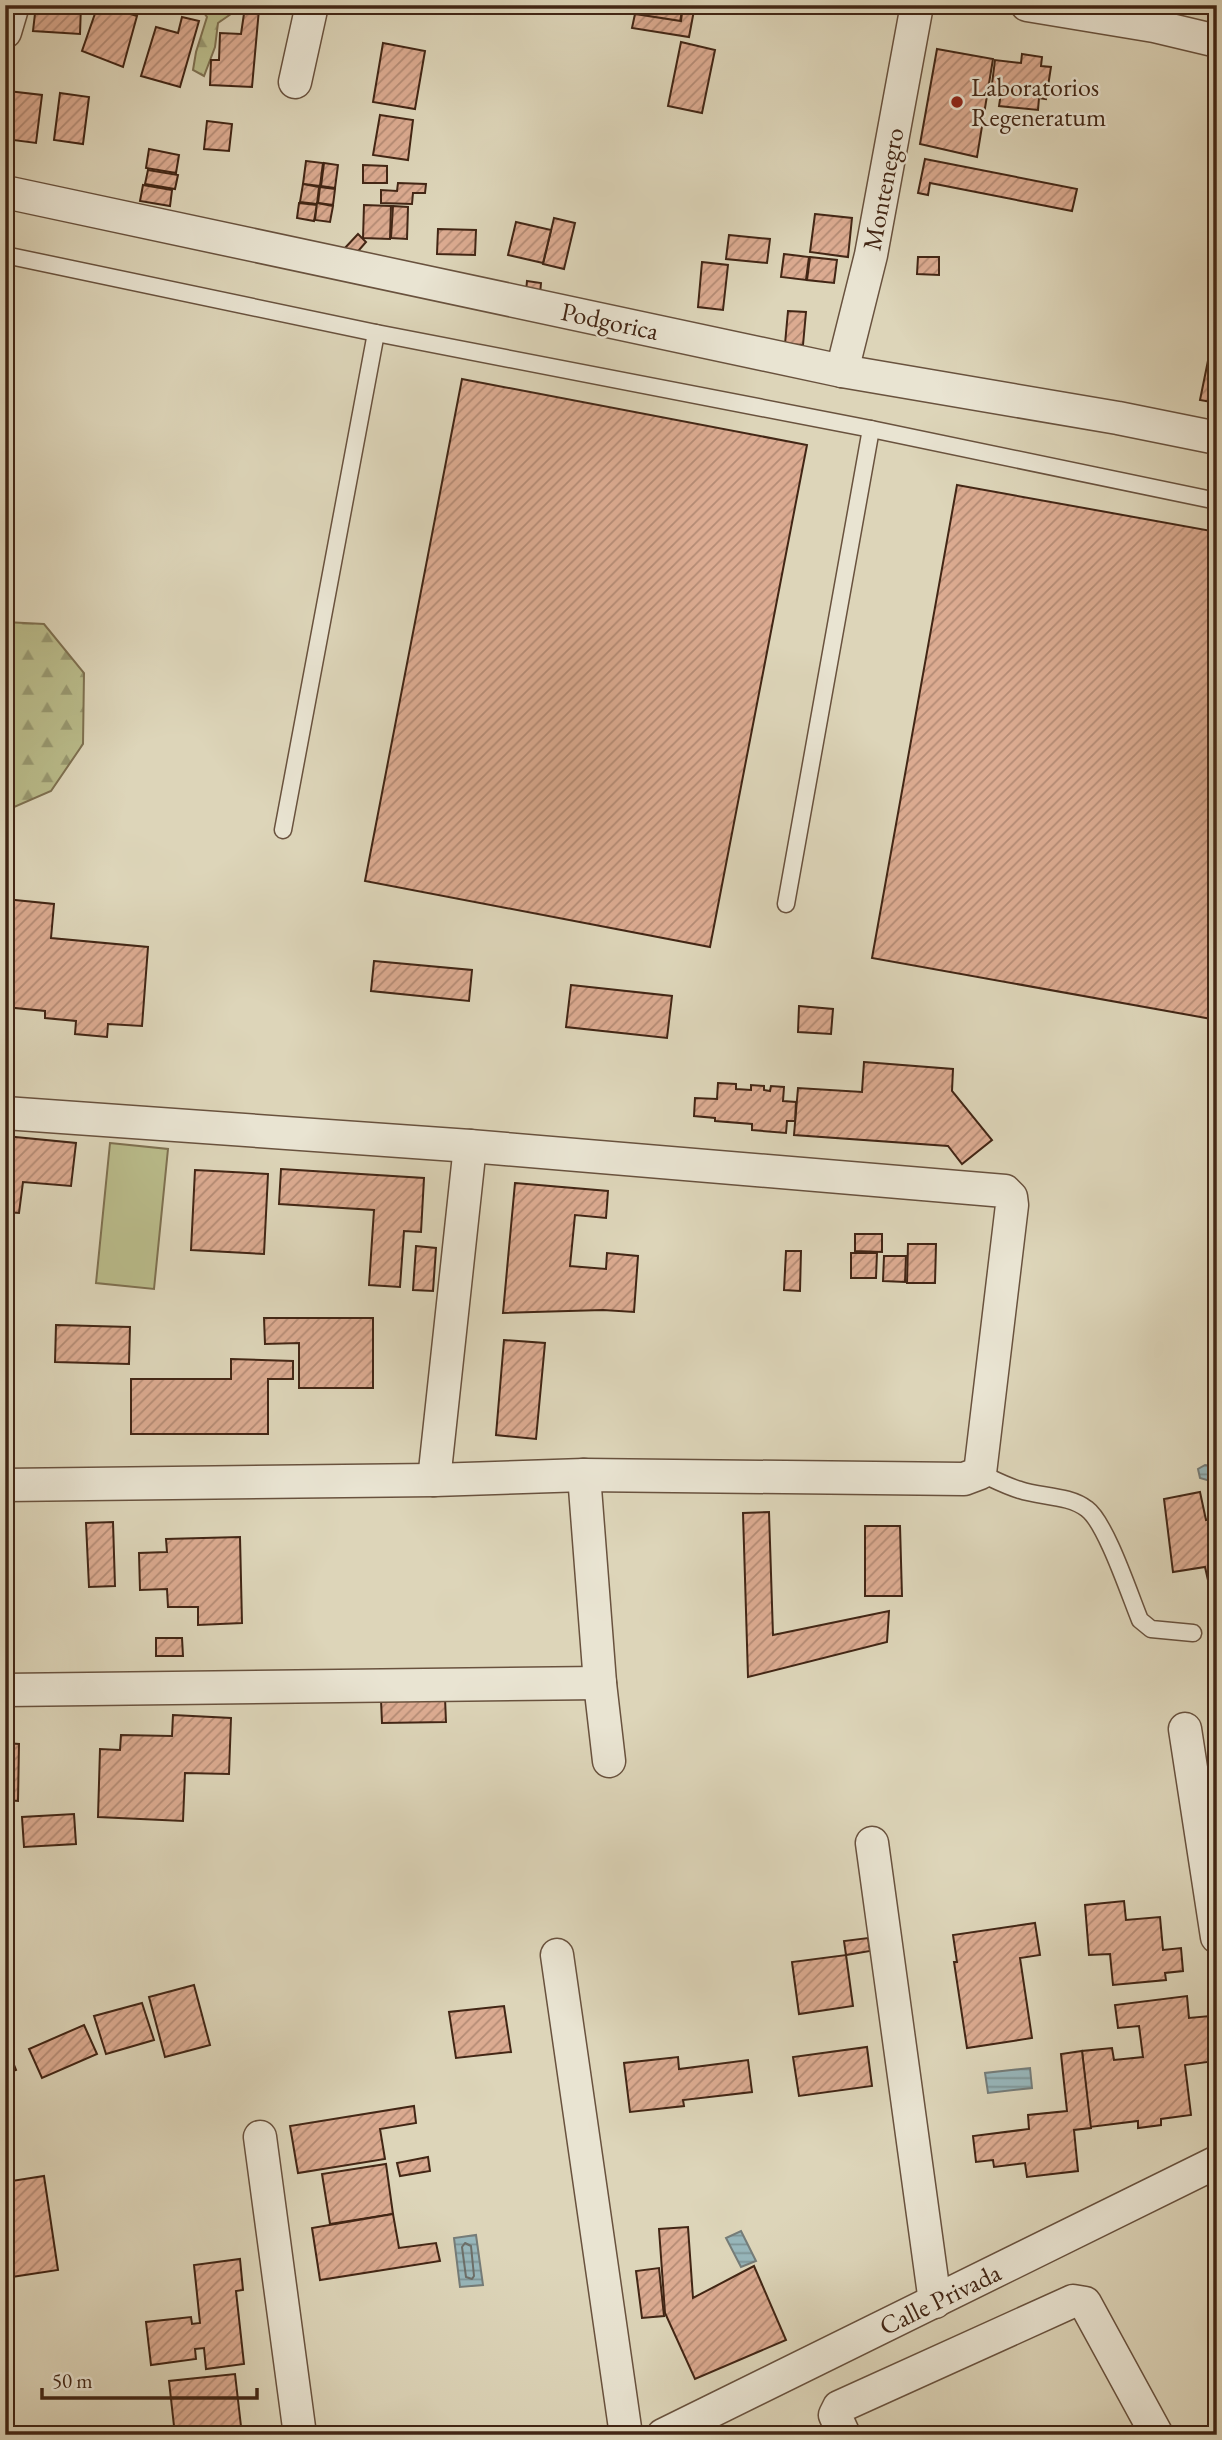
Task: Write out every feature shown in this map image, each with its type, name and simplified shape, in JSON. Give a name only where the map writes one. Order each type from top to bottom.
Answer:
[{"type":"street","points":[[5,32],[13,5]]},
{"type":"street","points":[[295,82],[312,5]]},
{"type":"street","name":"Montenegro","points":[[842,371],[871,255],[917,5]]},
{"type":"street","points":[[1027,5],[1154,26],[1217,41]]},
{"type":"street","name":"Podgorica","points":[[5,192],[842,371],[1118,418],[1217,438]]},
{"type":"street","points":[[5,1113],[470,1146],[991,1190],[1009,1194],[1012,1205],[980,1473],[964,1479],[584,1475],[434,1480],[5,1485]]},
{"type":"street","points":[[434,1480],[470,1146]]},
{"type":"street","points":[[584,1475],[600,1683],[609,1761]]},
{"type":"street","points":[[5,1690],[600,1683]]},
{"type":"street","points":[[1185,1729],[1217,1937]]},
{"type":"street","points":[[872,1843],[935,2302]]},
{"type":"street","points":[[557,1955],[626,2435]]},
{"type":"street","points":[[260,2137],[300,2435]]},
{"type":"street","name":"Calle Privada","points":[[663,2435],[1217,2162]]},
{"type":"street","points":[[844,2435],[835,2414],[839,2407],[1073,2301],[1085,2303],[1157,2435]]},
{"type":"lane","points":[[5,255],[376,334],[871,429],[1217,501]]},
{"type":"lane","points":[[284,830],[376,334]]},
{"type":"lane","points":[[786,904],[871,429]]},
{"type":"lane","points":[[980,1473],[1020,1490],[1063,1499],[1086,1508],[1094,1516],[1105,1536],[1140,1620],[1151,1629],[1193,1633]]},
{"type":"green space","points":[[187,5],[244,5],[218,23],[215,47],[204,76],[193,70],[207,17],[200,8]]},
{"type":"green space","points":[[5,622],[44,624],[84,673],[83,744],[51,791],[5,811]]},
{"type":"green space","points":[[110,1143],[168,1149],[154,1289],[96,1283]]},
{"type":"water","points":[[1205,1465],[1217,1467],[1217,1483],[1200,1478],[1198,1469]]},
{"type":"water","points":[[1030,2068],[1032,2088],[988,2093],[985,2073]]},
{"type":"water","points":[[741,2231],[756,2261],[741,2267],[726,2238]]},
{"type":"water","points":[[476,2235],[483,2285],[460,2287],[454,2238]]},
{"type":"building","points":[[36,5],[81,5],[80,34],[33,31]]},
{"type":"building","points":[[98,5],[123,5],[121,11],[137,16],[123,67],[82,51]]},
{"type":"building","points":[[640,5],[683,5],[680,22],[639,15]]},
{"type":"building","points":[[683,5],[695,5],[689,37],[632,28],[635,14],[681,21]]},
{"type":"building","points":[[727,5],[755,5],[754,13],[727,9]]},
{"type":"building","points":[[245,7],[259,9],[252,87],[210,85],[211,60],[219,60],[220,33],[241,34]]},
{"type":"building","points":[[182,17],[199,21],[180,87],[141,76],[156,27],[178,33]]},
{"type":"building","points":[[681,42],[715,50],[702,113],[668,106]]},
{"type":"building","points":[[383,43],[425,51],[415,109],[373,102]]},
{"type":"building","name":"Laboratorios Regeneratum","points":[[937,49],[993,59],[977,157],[920,144]]},
{"type":"building","points":[[1022,54],[1042,57],[1041,66],[1051,67],[1046,99],[1039,98],[1038,110],[999,106],[1001,93],[991,92],[995,60],[1021,63]]},
{"type":"building","points":[[8,91],[42,95],[36,143],[5,139]]},
{"type":"building","points":[[60,93],[89,97],[83,144],[54,140]]},
{"type":"building","points":[[380,115],[413,120],[408,160],[373,155]]},
{"type":"building","points":[[207,121],[232,124],[229,151],[204,149]]},
{"type":"building","points":[[149,149],[179,155],[176,173],[146,168]]},
{"type":"building","points":[[925,159],[1077,189],[1072,211],[930,183],[928,195],[918,193]]},
{"type":"building","points":[[306,161],[323,163],[320,186],[303,184]]},
{"type":"building","points":[[324,163],[338,165],[335,188],[321,186]]},
{"type":"building","points":[[363,165],[387,166],[387,183],[363,183]]},
{"type":"building","points":[[148,170],[178,175],[175,189],[145,184]]},
{"type":"building","points":[[398,183],[426,184],[425,193],[413,193],[412,204],[381,203],[381,190],[397,191]]},
{"type":"building","points":[[303,184],[319,187],[317,204],[300,202]]},
{"type":"building","points":[[143,185],[172,190],[170,206],[140,201]]},
{"type":"building","points":[[320,187],[335,189],[333,205],[318,203]]},
{"type":"building","points":[[299,203],[317,205],[314,221],[297,218]]},
{"type":"building","points":[[317,203],[333,206],[330,222],[315,220]]},
{"type":"building","points":[[364,205],[391,206],[390,239],[363,238]]},
{"type":"building","points":[[393,206],[408,207],[407,239],[391,238]]},
{"type":"building","points":[[815,214],[852,218],[848,257],[810,252]]},
{"type":"building","points":[[554,218],[575,223],[564,269],[543,264]]},
{"type":"building","points":[[516,222],[551,230],[543,263],[508,255]]},
{"type":"building","points":[[438,229],[476,230],[475,255],[437,254]]},
{"type":"building","points":[[358,234],[366,242],[353,257],[344,249]]},
{"type":"building","points":[[729,235],[770,239],[767,263],[726,259]]},
{"type":"building","points":[[784,254],[809,257],[806,280],[781,277]]},
{"type":"building","points":[[810,257],[837,260],[834,283],[807,280]]},
{"type":"building","points":[[918,257],[939,257],[939,275],[917,274]]},
{"type":"building","points":[[702,262],[728,265],[723,310],[698,307]]},
{"type":"building","points":[[527,281],[541,283],[540,294],[526,292]]},
{"type":"building","points":[[788,311],[806,312],[803,345],[785,344]]},
{"type":"building","points":[[1211,346],[1217,347],[1217,403],[1200,400]]},
{"type":"building","points":[[462,379],[807,445],[710,947],[365,881]]},
{"type":"building","points":[[957,485],[1217,532],[1217,1020],[872,958]]},
{"type":"building","points":[[5,899],[54,904],[51,938],[148,947],[142,1026],[108,1024],[107,1037],[75,1034],[76,1021],[45,1018],[45,1011],[5,1007]]},
{"type":"building","points":[[374,961],[472,970],[469,1001],[371,991]]},
{"type":"building","points":[[571,985],[672,996],[667,1038],[566,1027]]},
{"type":"building","points":[[799,1006],[833,1009],[831,1034],[798,1032]]},
{"type":"building","points":[[864,1062],[953,1069],[952,1091],[992,1140],[962,1164],[948,1146],[794,1135],[798,1088],[862,1092]]},
{"type":"building","points":[[718,1083],[736,1084],[736,1089],[751,1090],[751,1085],[764,1086],[764,1090],[770,1091],[771,1086],[784,1087],[783,1101],[796,1102],[795,1121],[787,1121],[786,1133],[752,1130],[752,1124],[694,1116],[695,1098],[717,1099]]},
{"type":"building","points":[[5,1136],[76,1143],[71,1186],[23,1182],[19,1213],[5,1212]]},
{"type":"building","points":[[281,1169],[424,1178],[421,1232],[404,1231],[400,1287],[369,1285],[374,1210],[279,1204]]},
{"type":"building","points":[[195,1170],[268,1174],[264,1254],[191,1250]]},
{"type":"building","points":[[515,1183],[608,1191],[606,1218],[575,1215],[570,1266],[606,1269],[607,1253],[638,1256],[634,1312],[603,1310],[503,1313]]},
{"type":"building","points":[[855,1234],[882,1234],[882,1252],[855,1251]]},
{"type":"building","points":[[908,1244],[936,1244],[935,1283],[907,1283]]},
{"type":"building","points":[[416,1246],[436,1248],[433,1291],[413,1290]]},
{"type":"building","points":[[786,1251],[801,1251],[800,1291],[784,1290]]},
{"type":"building","points":[[851,1253],[877,1253],[876,1278],[851,1278]]},
{"type":"building","points":[[884,1256],[906,1256],[905,1282],[883,1281]]},
{"type":"building","points":[[264,1318],[373,1318],[373,1388],[299,1388],[299,1343],[265,1344]]},
{"type":"building","points":[[56,1325],[130,1327],[129,1364],[55,1362]]},
{"type":"building","points":[[504,1340],[545,1343],[536,1439],[496,1435]]},
{"type":"building","points":[[231,1359],[293,1361],[293,1379],[268,1379],[268,1434],[131,1434],[131,1379],[231,1379]]},
{"type":"building","points":[[1200,1492],[1206,1520],[1217,1518],[1217,1620],[1205,1567],[1173,1572],[1164,1499]]},
{"type":"building","points":[[769,1512],[773,1635],[889,1611],[887,1642],[748,1677],[743,1513]]},
{"type":"building","points":[[113,1522],[115,1586],[89,1587],[86,1523]]},
{"type":"building","points":[[865,1526],[900,1526],[902,1596],[865,1596]]},
{"type":"building","points":[[240,1537],[242,1623],[198,1625],[198,1607],[168,1607],[167,1589],[140,1590],[139,1553],[167,1552],[166,1539]]},
{"type":"building","points":[[156,1638],[182,1638],[183,1656],[156,1656]]},
{"type":"building","points":[[445,1698],[446,1722],[382,1723],[381,1700]]},
{"type":"building","points":[[173,1715],[231,1718],[229,1774],[185,1773],[183,1821],[98,1817],[100,1749],[120,1750],[121,1735],[172,1736]]},
{"type":"building","points":[[5,1743],[19,1744],[18,1801],[5,1800]]},
{"type":"building","points":[[74,1814],[76,1844],[24,1847],[22,1817]]},
{"type":"building","points":[[1124,1901],[1126,1920],[1160,1917],[1163,1950],[1181,1948],[1183,1971],[1165,1973],[1166,1980],[1113,1985],[1110,1954],[1089,1955],[1085,1905]]},
{"type":"building","points":[[1035,1923],[1040,1955],[1020,1958],[1032,2038],[967,2048],[954,1962],[957,1962],[953,1935]]},
{"type":"building","points":[[868,1938],[870,1951],[846,1955],[844,1941]]},
{"type":"building","points":[[846,1955],[853,2006],[799,2014],[792,1962]]},
{"type":"building","points":[[194,1985],[210,2045],[165,2057],[149,1997]]},
{"type":"building","points":[[1187,1996],[1189,2018],[1210,2016],[1215,2061],[1185,2065],[1191,2115],[1161,2119],[1161,2125],[1138,2128],[1138,2121],[1090,2127],[1082,2051],[1112,2048],[1114,2060],[1143,2057],[1139,2026],[1118,2028],[1115,2005]]},
{"type":"building","points":[[142,2003],[154,2040],[106,2054],[94,2016]]},
{"type":"building","points":[[504,2006],[511,2052],[456,2058],[449,2012]]},
{"type":"building","points":[[84,2025],[97,2054],[42,2078],[29,2049]]},
{"type":"building","points":[[5,2042],[16,2070],[5,2074]]},
{"type":"building","points":[[867,2047],[872,2086],[799,2096],[793,2057]]},
{"type":"building","points":[[1082,2051],[1091,2128],[1074,2130],[1078,2171],[1027,2177],[1025,2163],[994,2167],[993,2160],[976,2162],[973,2136],[1029,2129],[1028,2115],[1067,2111],[1061,2054]]},
{"type":"building","points":[[678,2057],[679,2069],[748,2060],[752,2092],[683,2100],[684,2106],[630,2112],[624,2063]]},
{"type":"building","points":[[414,2106],[416,2123],[380,2129],[385,2159],[298,2173],[290,2126]]},
{"type":"building","points":[[428,2157],[430,2171],[400,2176],[397,2163]]},
{"type":"building","points":[[386,2164],[393,2214],[330,2224],[322,2174]]},
{"type":"building","points":[[44,2176],[58,2270],[5,2278],[5,2182]]},
{"type":"building","points":[[393,2214],[399,2248],[436,2243],[440,2261],[320,2280],[312,2228]]},
{"type":"building","points":[[688,2227],[693,2298],[754,2266],[786,2340],[695,2379],[665,2313],[659,2229]]},
{"type":"building","points":[[240,2259],[243,2290],[236,2291],[244,2364],[206,2369],[204,2348],[195,2349],[196,2359],[151,2365],[146,2322],[191,2317],[192,2324],[200,2323],[194,2265]]},
{"type":"building","points":[[659,2268],[664,2316],[642,2318],[636,2271]]},
{"type":"building","points":[[235,2374],[242,2435],[175,2435],[169,2381]]},
{"type":"place","name":"Laboratorios Regeneratum","points":[[957,102]]}]
